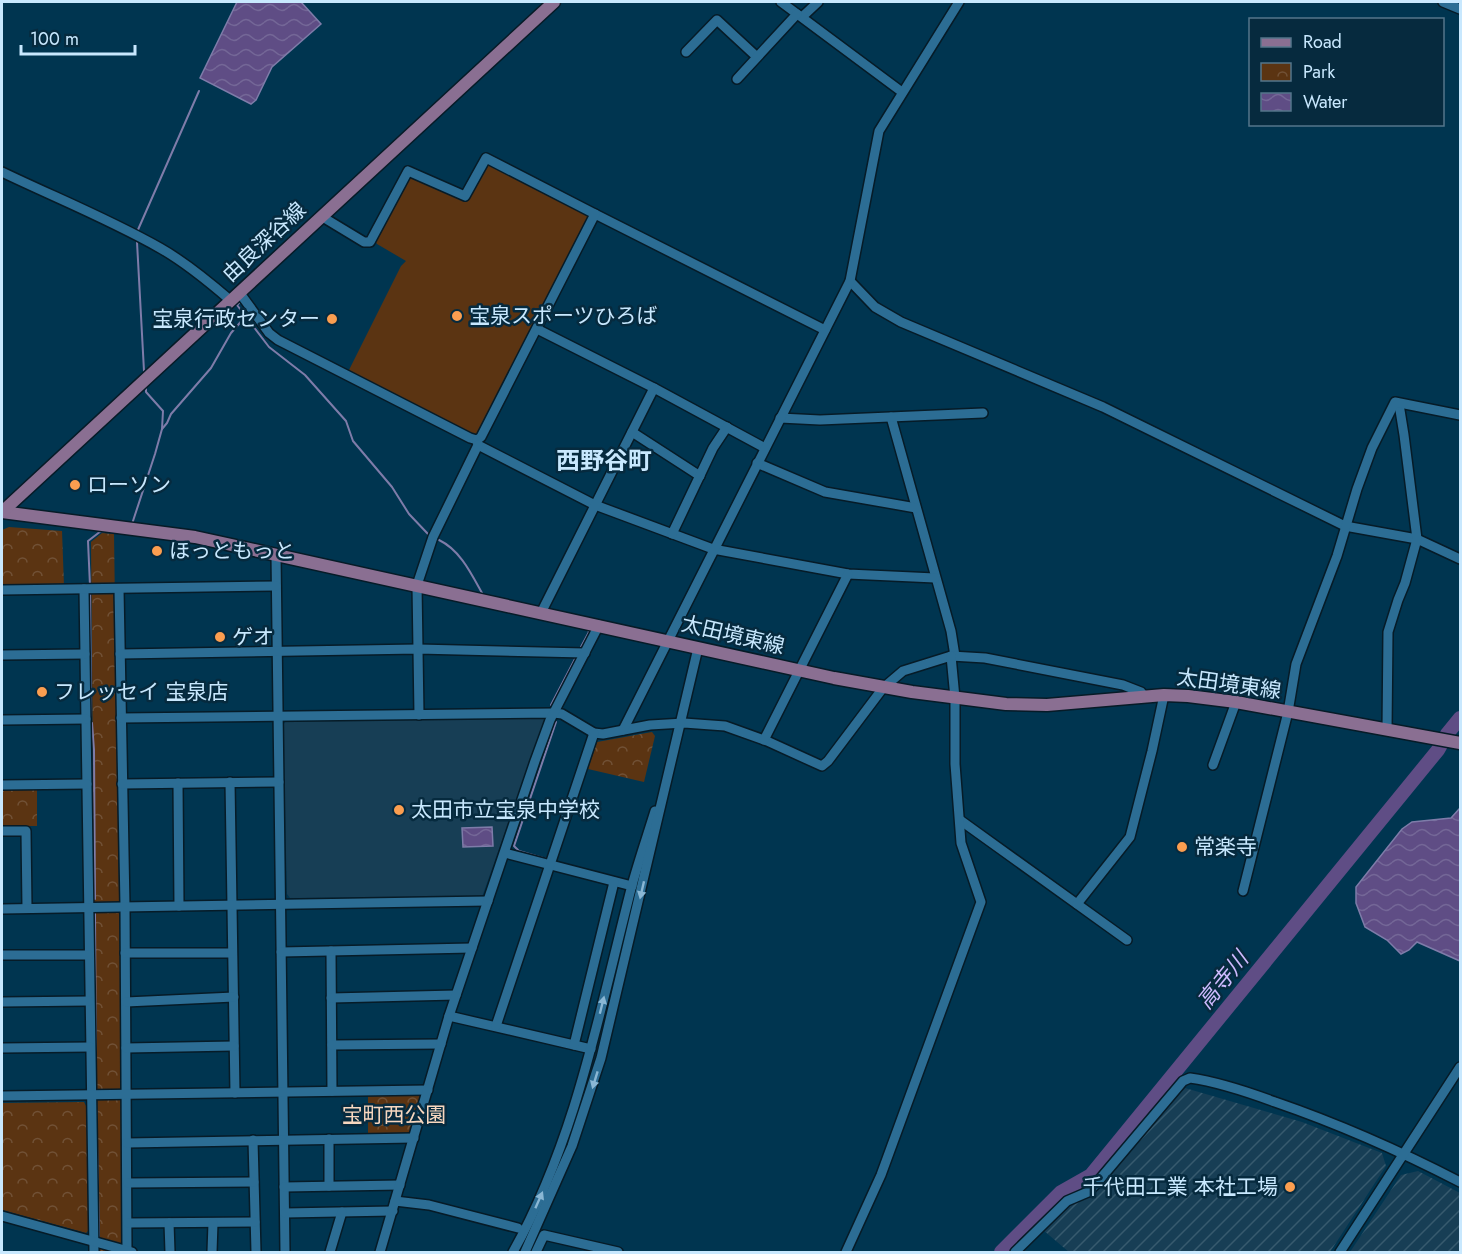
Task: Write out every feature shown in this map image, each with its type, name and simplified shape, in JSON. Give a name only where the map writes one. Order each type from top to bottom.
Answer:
[{"type":"main road","name":"由良深谷線","points":[[2,512],[554,2]]},
{"type":"main road","name":"太田境東線","points":[[2,512],[42,519],[195,537],[883,687],[1006,704],[1047,705],[1164,695],[1236,702],[1461,743]]},
{"type":"street","points":[[781,2],[902,92]]},
{"type":"street","points":[[737,79],[800,15],[818,2]]},
{"type":"street","points":[[623,730],[850,281],[879,131],[959,2]]},
{"type":"street","points":[[1443,2],[1461,9]]},
{"type":"street","points":[[686,52],[717,20],[757,57]]},
{"type":"street","points":[[321,216],[364,242],[370,242],[408,171],[465,196],[486,158],[825,330]]},
{"type":"street","points":[[2,172],[160,248],[235,296],[278,340],[595,505],[713,549],[848,574],[935,578]]},
{"type":"street","points":[[419,715],[417,585],[433,537],[475,441],[481,437],[595,214]]},
{"type":"street","points":[[850,281],[875,307],[901,322],[1103,408],[1345,526],[1417,539],[1461,559]]},
{"type":"street","points":[[537,329],[654,388],[765,448]]},
{"type":"street","points":[[542,612],[654,388]]},
{"type":"street","points":[[1244,891],[1288,712],[1296,664],[1337,556],[1372,448],[1395,402],[1461,415]]},
{"type":"street","points":[[1387,730],[1388,632],[1417,539],[1399,404]]},
{"type":"street","points":[[780,418],[820,420],[983,413]]},
{"type":"street","points":[[846,1252],[881,1175],[981,902],[961,843],[955,764],[955,698],[951,631],[891,417]]},
{"type":"street","points":[[672,534],[712,448],[727,427]]},
{"type":"street","points":[[632,432],[700,476]]},
{"type":"street","points":[[757,464],[825,492],[916,508]]},
{"type":"street","points":[[276,554],[285,1252]]},
{"type":"street","points":[[764,740],[848,574]]},
{"type":"street","points":[[2,590],[276,586]]},
{"type":"street","points":[[84,589],[94,1252]]},
{"type":"street","points":[[2,1216],[129,1252],[119,589]]},
{"type":"street","points":[[381,1252],[449,1016],[535,761],[554,713],[599,625]]},
{"type":"street","points":[[525,1252],[565,1164],[596,1077],[698,648]]},
{"type":"street","points":[[120,654],[418,649],[585,653]]},
{"type":"street","points":[[2,655],[85,654]]},
{"type":"street","points":[[121,718],[554,713],[562,714],[594,733],[650,724],[680,727],[725,726],[764,740],[822,766],[883,687],[903,671],[953,656],[985,658],[1123,685],[1141,692],[1145,697]]},
{"type":"street","points":[[1077,903],[1130,837],[1164,695]]},
{"type":"street","points":[[1213,765],[1236,702]]},
{"type":"street","points":[[2,720],[86,719]]},
{"type":"street","points":[[513,1252],[553,1169],[571,1119],[632,886],[680,727]]},
{"type":"street","points":[[496,1026],[594,733]]},
{"type":"street","points":[[230,782],[235,1093]]},
{"type":"street","points":[[122,784],[279,782]]},
{"type":"street","points":[[178,783],[179,906]]},
{"type":"street","points":[[2,785],[87,784]]},
{"type":"street","points":[[960,820],[1127,940]]},
{"type":"street","points":[[2,831],[26,831],[27,908]]},
{"type":"street","points":[[505,853],[632,886]]},
{"type":"street","points":[[574,1045],[614,882]]},
{"type":"street","points":[[2,909],[488,901]]},
{"type":"street","points":[[281,952],[472,948]]},
{"type":"street","points":[[331,951],[332,1091]]},
{"type":"street","points":[[125,953],[232,952]]},
{"type":"street","points":[[2,955],[89,954]]},
{"type":"street","points":[[331,998],[456,995]]},
{"type":"street","points":[[126,1002],[234,998]]},
{"type":"street","points":[[2,1002],[89,1000]]},
{"type":"street","points":[[449,1016],[591,1049]]},
{"type":"street","points":[[332,1045],[441,1044]]},
{"type":"street","points":[[126,1048],[234,1046]]},
{"type":"street","points":[[2,1048],[90,1047]]},
{"type":"street","points":[[1340,1252],[1461,1067]]},
{"type":"street","points":[[1015,1252],[1067,1201],[1088,1192],[1183,1081],[1190,1078],[1248,1092],[1327,1120],[1404,1153],[1461,1182]]},
{"type":"street","points":[[2,1096],[428,1090]]},
{"type":"street","points":[[127,1143],[414,1138]]},
{"type":"street","points":[[329,1139],[329,1186]]},
{"type":"street","points":[[253,1140],[256,1252]]},
{"type":"street","points":[[128,1183],[254,1182]]},
{"type":"street","points":[[284,1187],[400,1185]]},
{"type":"street","points":[[285,1213],[342,1212],[394,1206],[429,1205],[518,1228]]},
{"type":"street","points":[[330,1252],[342,1212]]},
{"type":"street","points":[[128,1223],[255,1222]]},
{"type":"street","points":[[170,1223],[170,1252]]},
{"type":"street","points":[[212,1252],[213,1223]]},
{"type":"street","points":[[536,1252],[544,1235],[618,1252]]},
{"type":"shaded area","name":"太田市立宝泉中学校","points":[[542,715],[545,720],[482,897],[290,898],[287,894],[283,725],[287,720]]},
{"type":"shaded area","points":[[1185,1088],[1302,1122],[1382,1153],[1386,1166],[1330,1252],[1069,1252],[1043,1230],[1067,1205],[1098,1188],[1179,1092]]},
{"type":"shaded area","points":[[1418,1171],[1460,1193],[1460,1252],[1350,1252],[1401,1175]]},
{"type":"green space","name":"宝泉スポーツひろば","points":[[489,164],[589,214],[590,218],[479,435],[475,436],[351,374],[349,370],[401,266],[406,261],[375,241],[409,175],[412,174],[467,202],[485,166]]},
{"type":"green space","points":[[9,527],[62,531],[64,586],[2,587],[2,530]]},
{"type":"green space","points":[[102,533],[114,534],[124,1252],[97,1252],[91,542]]},
{"type":"green space","points":[[652,732],[655,736],[644,782],[588,769],[597,742]]},
{"type":"green space","points":[[37,789],[37,826],[2,826],[2,790]]},
{"type":"green space","name":"宝町西公園","points":[[428,1090],[414,1138],[368,1139],[368,1091]]},
{"type":"green space","points":[[84,1102],[86,1106],[90,1229],[86,1233],[2,1210],[2,1103]]},
{"type":"water","points":[[237,2],[301,2],[321,24],[272,67],[256,100],[251,104],[200,78]]},
{"type":"water","points":[[1460,808],[1460,961],[1417,942],[1401,954],[1387,940],[1365,927],[1356,903],[1356,887],[1402,829],[1412,822],[1451,818]]},
{"type":"water","points":[[492,827],[493,846],[463,847],[462,828]]},
{"type":"waterway","points":[[137,232],[199,91]]},
{"type":"waterway","points":[[137,242],[144,371]]},
{"type":"waterway","points":[[241,301],[237,305],[269,347],[305,375],[346,421],[353,441],[392,487],[409,514],[428,534]]},
{"type":"waterway","points":[[162,429],[171,414],[211,368],[231,333],[245,317]]},
{"type":"waterway","points":[[132,524],[162,429],[163,411],[146,392],[146,387]]},
{"type":"waterway","points":[[90,586],[88,541],[101,531],[119,533]]},
{"type":"waterway","points":[[439,540],[459,556],[482,593]]},
{"type":"waterway","points":[[90,592],[91,718]]},
{"type":"waterway","points":[[487,607],[517,614]]},
{"type":"waterway","points":[[581,647],[589,632],[587,628]]},
{"type":"waterway","points":[[551,705],[575,659]]},
{"type":"waterway","name":"高寺川","points":[[1001,1252],[1061,1192],[1091,1175],[1438,750],[1460,718]]},
{"type":"waterway","points":[[550,860],[519,851],[514,846],[556,722]]},
{"type":"waterway","points":[[92,723],[95,899]]},
{"type":"waterway","points":[[95,913],[96,1088]]},
{"type":"waterway","points":[[96,1101],[99,1236]]},
{"type":"place","name":"宝泉スポーツひろば","points":[[457,316]]},
{"type":"place","name":"宝泉行政センター","points":[[332,319]]},
{"type":"place","name":"ローソン","points":[[75,485]]},
{"type":"place","name":"ほっともっと","points":[[157,551]]},
{"type":"place","name":"ゲオ","points":[[220,637]]},
{"type":"place","name":"フレッセイ 宝泉店","points":[[42,692]]},
{"type":"place","name":"太田市立宝泉中学校","points":[[399,810]]},
{"type":"place","name":"常楽寺","points":[[1182,847]]},
{"type":"place","name":"千代田工業 本社工場","points":[[1290,1187]]},
{"type":"district","name":"西野谷町","points":[[604,461]]}]
